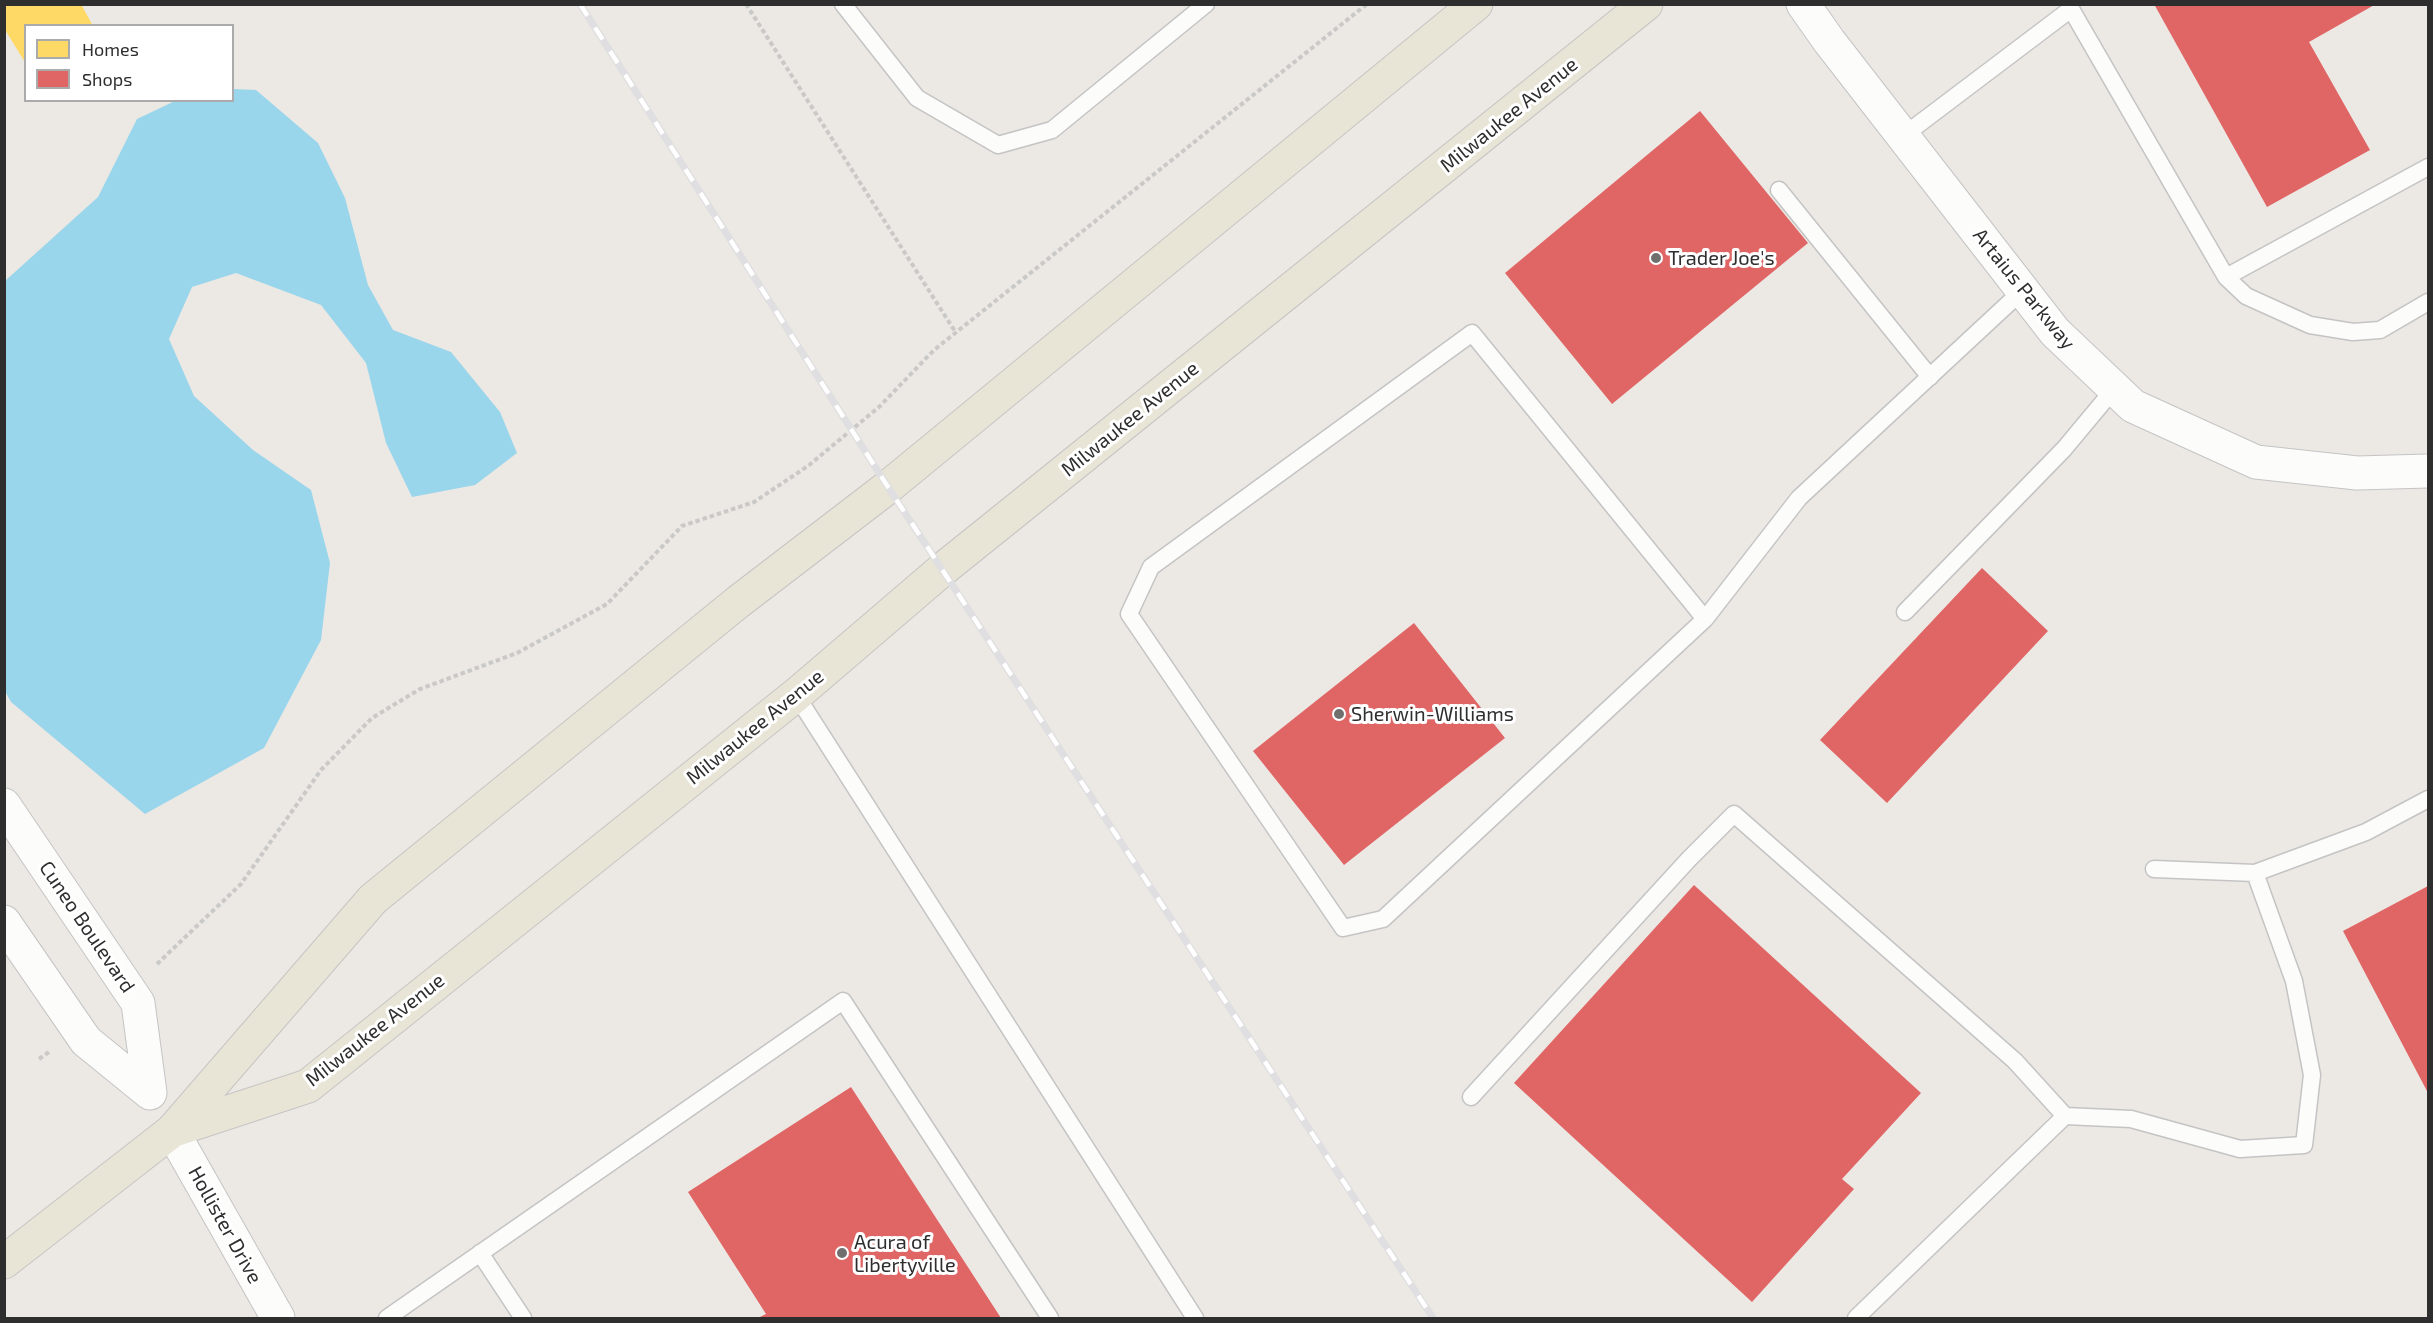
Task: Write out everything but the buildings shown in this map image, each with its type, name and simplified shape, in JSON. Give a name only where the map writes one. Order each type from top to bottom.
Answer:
[{"type":"main road","points":[[4,1262],[172,1131],[373,899],[738,602],[888,487],[1476,4]]},
{"type":"main road","name":"Milwaukee Avenue","points":[[172,1131],[308,1086],[796,695],[943,569],[1646,4]]},
{"type":"street","name":"Artaius Parkway","points":[[1803,4],[2055,332],[2133,406],[2256,462],[2357,473],[2428,471]]},
{"type":"street","name":"Cuneo Boulevard","points":[[4,805],[138,1003],[150,1093]]},
{"type":"street","name":"Cuneo Boulevard","points":[[4,922],[86,1041],[150,1093],[172,1131]]},
{"type":"street","name":"Hollister Drive","points":[[172,1131],[278,1318]]},
{"type":"lane","points":[[843,4],[917,98],[998,145],[1052,130],[1206,4]]},
{"type":"lane","points":[[1903,136],[2071,9],[2226,277],[2246,296],[2310,325],[2353,332],[2380,330],[2428,302]]},
{"type":"lane","points":[[2226,277],[2428,167]]},
{"type":"lane","points":[[1779,190],[1930,377]]},
{"type":"lane","points":[[1705,619],[1472,333],[1151,567],[1129,614],[1343,928],[1383,919],[1705,619],[1799,498],[2023,290]]},
{"type":"lane","points":[[1905,612],[2064,449],[2114,388]]},
{"type":"lane","points":[[796,695],[1195,1318]]},
{"type":"lane","points":[[2154,869],[2255,873],[2366,832],[2428,799]]},
{"type":"lane","points":[[1470,1097],[1734,814],[2015,1061],[2065,1116],[2131,1119],[2240,1149],[2304,1145],[2312,1075],[2294,981],[2255,873]]},
{"type":"lane","points":[[387,1318],[843,1001],[1050,1318]]},
{"type":"lane","points":[[1856,1318],[2065,1116]]},
{"type":"lane","points":[[480,1253],[524,1318]]},
{"type":"path","points":[[746,4],[956,333]]},
{"type":"path","points":[[165,957],[241,884],[321,770],[372,718],[420,689],[517,653],[607,604],[682,526],[754,502],[808,466],[879,407],[934,350],[1367,4]]},
{"type":"water","points":[[234,89],[256,90],[318,143],[345,198],[368,285],[393,330],[451,352],[500,412],[517,453],[475,485],[412,497],[386,443],[366,363],[321,305],[236,273],[192,287],[169,339],[194,396],[253,450],[311,490],[330,563],[321,640],[264,748],[145,814],[11,702],[5,691],[5,281],[98,197],[137,119],[173,102],[234,102]]},
{"type":"railway","points":[[580,4],[888,487],[1433,1318]]},
{"type":"place","name":"Trader Joe's","points":[[1656,258]]},
{"type":"place","name":"Sherwin-Williams","points":[[1339,714]]},
{"type":"place","name":"Acura of Libertyville","points":[[842,1253]]}]
